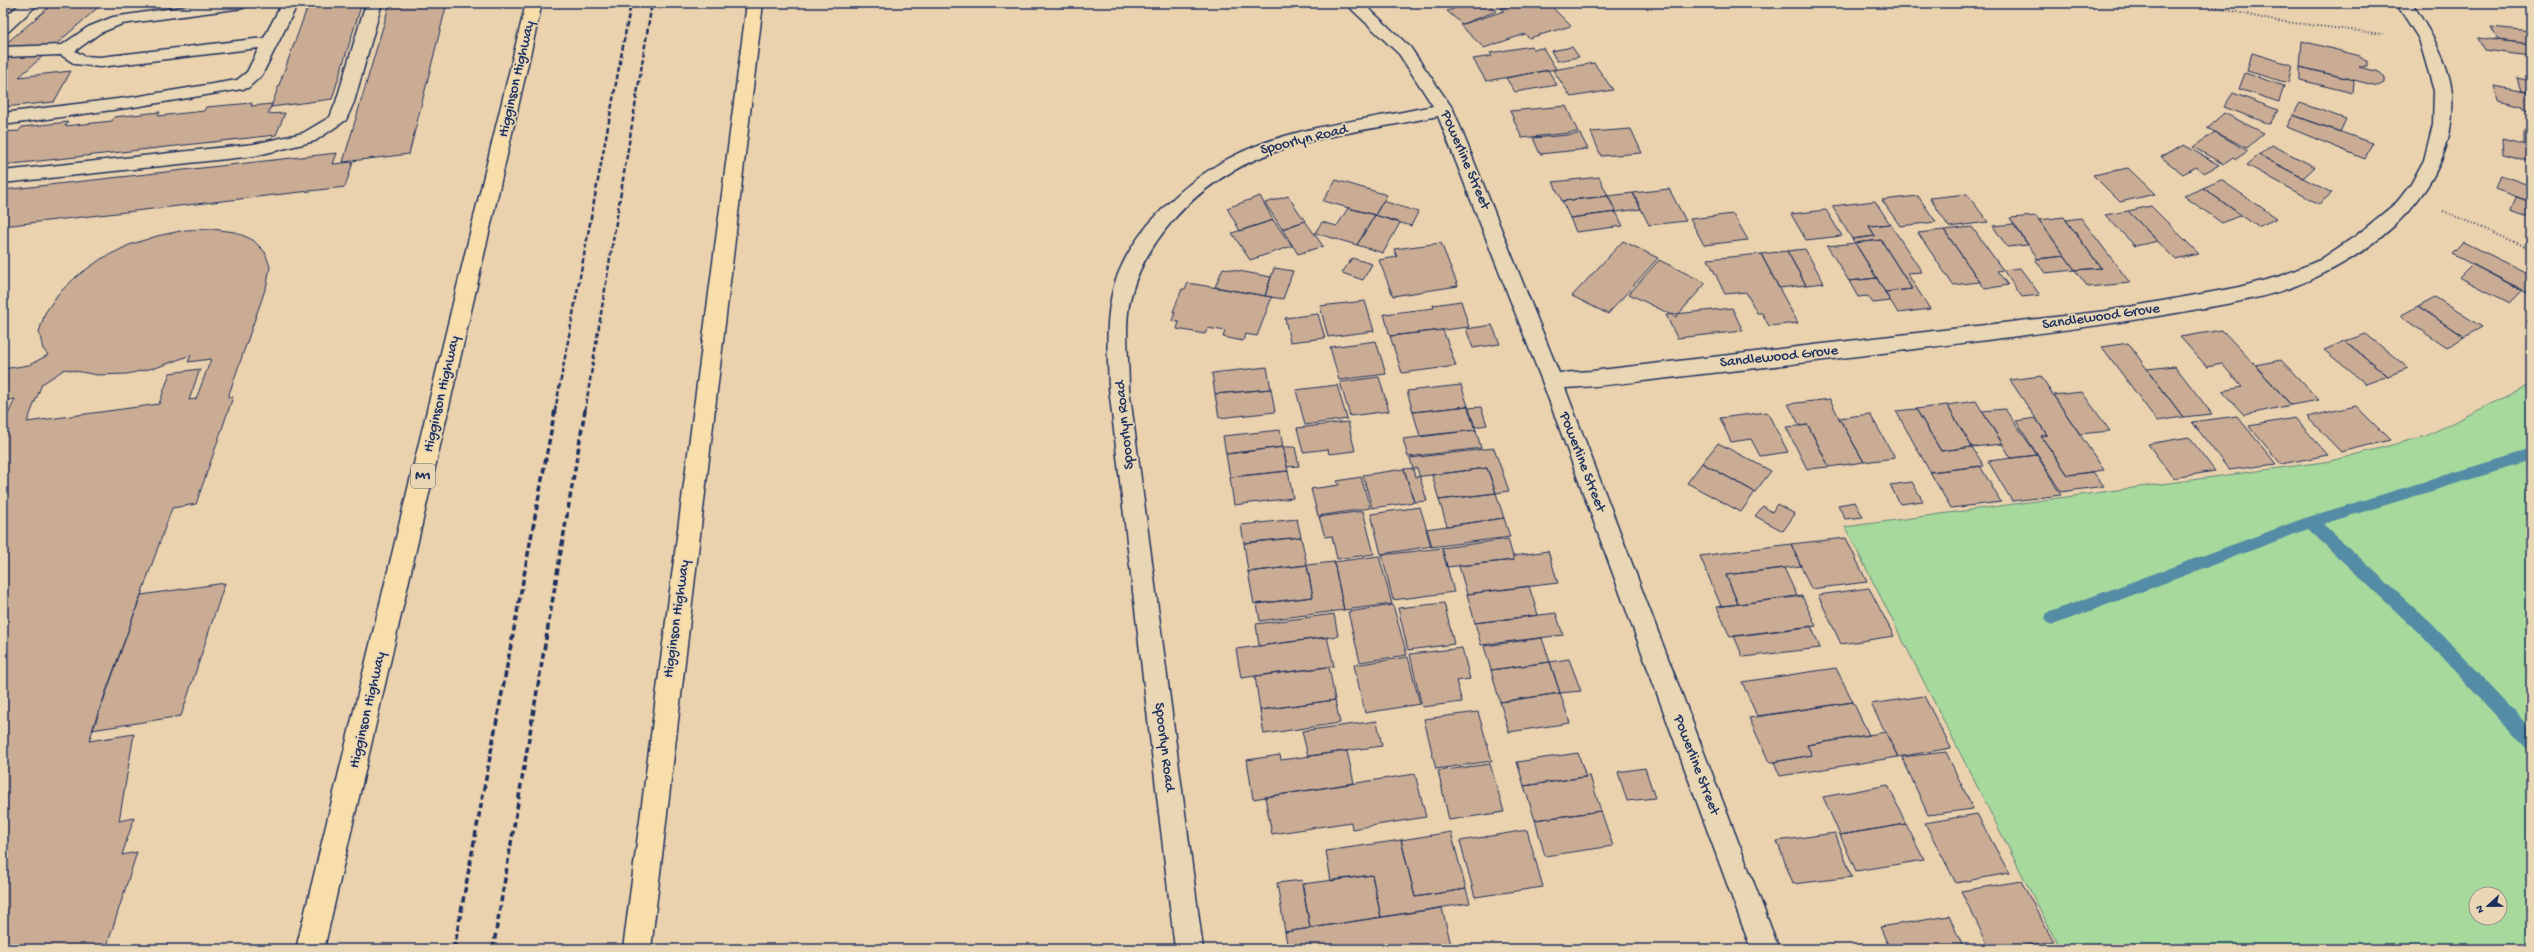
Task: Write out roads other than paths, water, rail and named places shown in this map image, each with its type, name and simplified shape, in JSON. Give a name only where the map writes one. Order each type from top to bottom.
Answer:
[{"type":"highway","name":"Higginson Highway","points":[[310,949],[534,3]]},
{"type":"highway","name":"Higginson Highway","points":[[637,949],[663,720],[727,244],[755,3]]},
{"type":"street","points":[[3,28],[32,3]]},
{"type":"street","points":[[3,52],[66,50],[94,30],[120,20],[242,3]]},
{"type":"street","points":[[3,119],[242,84],[254,75],[290,3]]},
{"type":"street","points":[[3,177],[254,150],[309,138],[337,120],[345,102],[374,3]]},
{"type":"street","name":"Powerline Street","points":[[1353,3],[1400,43],[1420,68],[1444,109],[1552,381],[1765,949]]},
{"type":"street","name":"Sandlewood Grove","points":[[1552,381],[1592,379],[2099,320],[2235,295],[2286,282],[2327,265],[2364,240],[2404,206],[2433,160],[2442,124],[2443,91],[2427,39],[2404,3]]},
{"type":"street","points":[[66,50],[70,56],[78,60],[100,62],[270,42]]},
{"type":"street","name":"Spoorlyn Road","points":[[1189,949],[1119,388],[1118,339],[1121,292],[1135,257],[1153,229],[1188,194],[1223,170],[1258,151],[1317,135],[1444,109]]},
{"type":"waterway","points":[[2310,522],[2531,455]]},
{"type":"waterway","points":[[2053,618],[2310,522]]},
{"type":"waterway","points":[[2310,522],[2427,630],[2531,741]]},
{"type":"railway","points":[[555,411],[631,3]]},
{"type":"railway","points":[[585,411],[652,3]]},
{"type":"railway","points":[[454,949],[555,410]]},
{"type":"railway","points":[[493,949],[585,410]]}]
